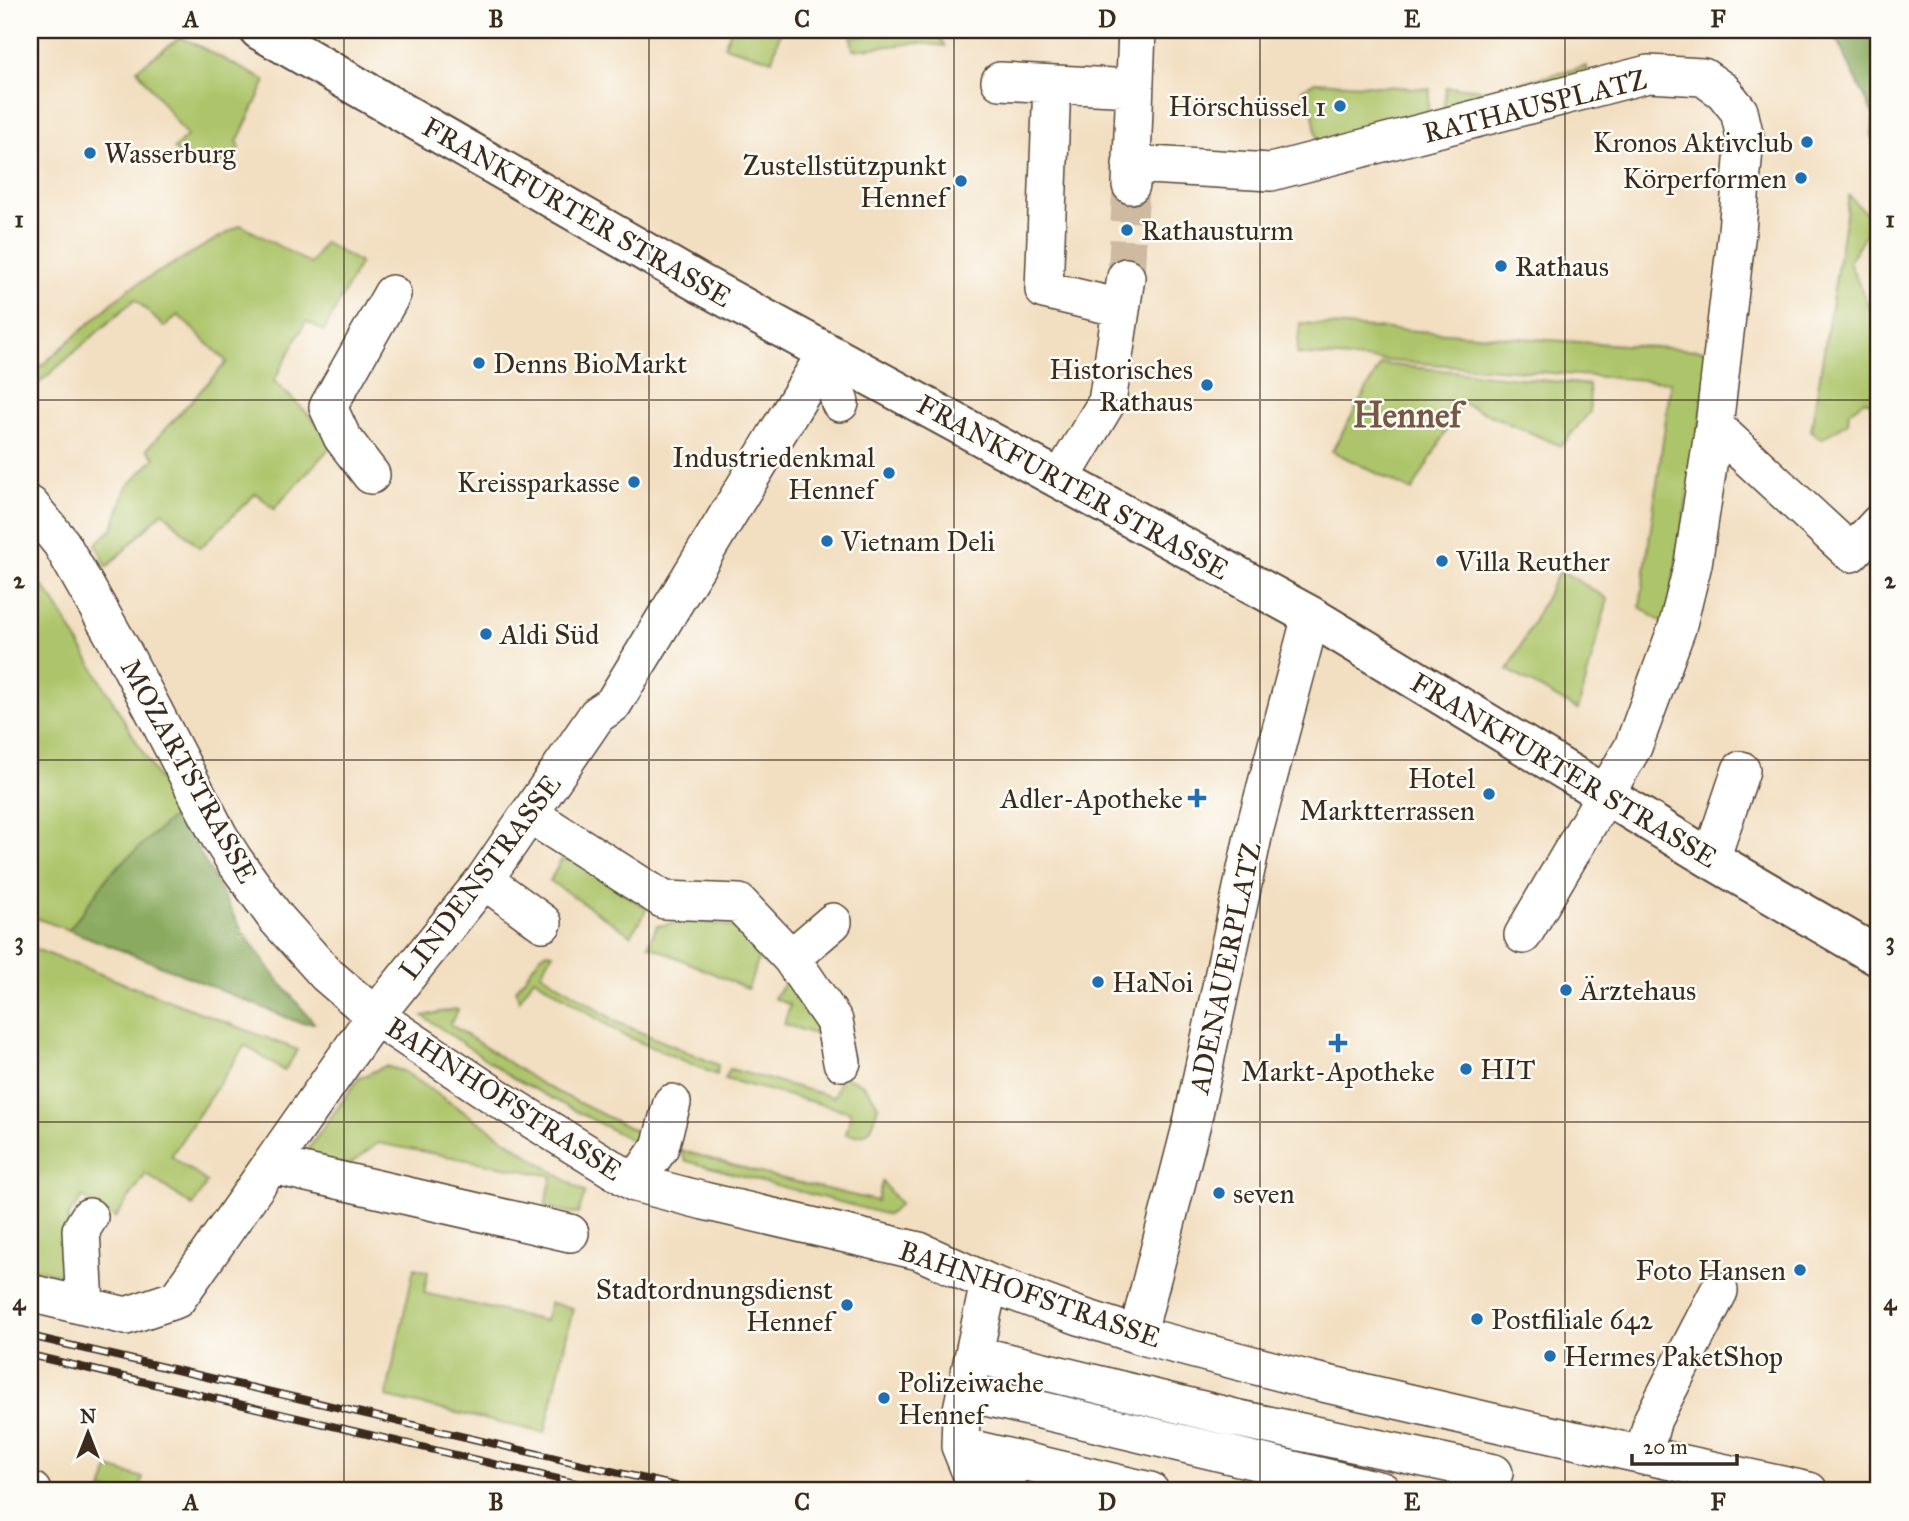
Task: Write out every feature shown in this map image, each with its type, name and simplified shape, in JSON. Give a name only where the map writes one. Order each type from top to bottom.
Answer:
[{"type":"main road","name":"FRANKFURTER STRASSE","points":[[259,30],[691,278],[1311,616],[1711,859],[1879,957]]},
{"type":"street","points":[[1000,81],[1133,88],[1137,30]]},
{"type":"street","name":"RATHAUSPLATZ","points":[[1133,88],[1131,175],[1271,172],[1648,74],[1703,77],[1723,91],[1740,111],[1745,137],[1737,231],[1714,426],[1693,564],[1676,628],[1633,747],[1605,794]]},
{"type":"street","points":[[1052,83],[1044,290],[1124,293],[1107,402],[1060,480]]},
{"type":"street","points":[[371,475],[342,438],[328,407],[392,294]]},
{"type":"street","points":[[826,353],[839,403]]},
{"type":"street","name":"LINDENSTRASSE","points":[[30,1293],[126,1316],[177,1299],[375,1016],[484,880],[597,715],[613,704],[826,353]]},
{"type":"street","points":[[1714,426],[1851,552],[1879,523]]},
{"type":"street","name":"MOZARTSTRASSE","points":[[30,505],[61,543],[123,652],[183,770],[234,860],[275,918],[326,974],[375,1016]]},
{"type":"street","name":"ADENAUERPLATZ","points":[[1141,1321],[1192,1123],[1254,832],[1311,616]]},
{"type":"street","points":[[1711,859],[1741,770]]},
{"type":"street","points":[[1523,934],[1605,794]]},
{"type":"street","points":[[529,814],[664,900],[739,903],[791,958],[834,1021],[842,1062]]},
{"type":"street","points":[[484,880],[543,923]]},
{"type":"street","points":[[791,958],[832,922]]},
{"type":"street","name":"BAHNHOFSTRASSE","points":[[375,1016],[501,1100],[635,1183],[919,1251],[989,1283],[1138,1335],[1310,1380],[1809,1491]]},
{"type":"street","points":[[635,1183],[660,1147],[672,1103]]},
{"type":"street","points":[[272,1165],[570,1233]]},
{"type":"street","points":[[85,1306],[81,1230],[89,1217]]},
{"type":"street","points":[[989,1283],[961,1414],[960,1446],[971,1473],[1009,1491]]},
{"type":"street","points":[[1643,1455],[1653,1419],[1719,1292]]},
{"type":"street","points":[[974,1354],[1492,1482],[1505,1425]]},
{"type":"street","points":[[965,1392],[1382,1491]]},
{"type":"street","points":[[960,1446],[1150,1491]]},
{"type":"green space","points":[[731,30],[781,30],[772,60],[724,46]]},
{"type":"green space","points":[[889,30],[935,30],[945,46],[918,43],[853,50],[851,37],[889,33]]},
{"type":"green space","points":[[1817,30],[1869,30],[1879,49],[1879,146],[1872,137],[1874,116],[1834,34]]},
{"type":"green space","points":[[181,37],[266,81],[237,142],[240,146],[233,158],[208,169],[188,164],[174,149],[187,136],[137,69]]},
{"type":"green space","points":[[1587,66],[1587,77],[1443,114],[1446,87],[1480,89],[1480,93]]},
{"type":"green space","points":[[1315,82],[1430,89],[1427,119],[1318,144],[1312,108],[1302,89]]},
{"type":"green space","points":[[1849,196],[1873,221],[1849,262],[1879,329],[1879,399],[1873,404],[1865,400],[1849,411],[1848,422],[1821,439],[1811,431]]},
{"type":"green space","points":[[241,225],[311,264],[324,242],[360,263],[324,331],[306,321],[274,381],[336,441],[274,509],[256,493],[200,548],[163,512],[107,567],[96,544],[113,528],[126,488],[155,458],[147,449],[227,362],[178,315],[164,327],[135,299],[30,391],[30,376],[127,290]]},
{"type":"green space","points":[[1300,323],[1712,351],[1666,623],[1640,607],[1671,382],[1297,354]]},
{"type":"green space","points":[[1381,364],[1589,385],[1590,412],[1561,446],[1462,403],[1412,491],[1332,451]]},
{"type":"green space","points":[[1560,570],[1608,599],[1578,710],[1508,670]]},
{"type":"green space","points":[[30,571],[53,599],[178,812],[110,874],[69,930],[30,916]]},
{"type":"green space","points":[[178,812],[242,931],[314,1023],[300,1023],[69,930],[110,874]]},
{"type":"green space","points":[[561,860],[576,860],[647,909],[631,935],[550,881]]},
{"type":"green space","points":[[696,920],[737,928],[761,952],[748,989],[648,945],[657,926]]},
{"type":"green space","points":[[30,947],[298,1050],[284,1071],[245,1045],[171,1156],[207,1182],[193,1206],[146,1174],[115,1218],[83,1197],[68,1216],[71,1277],[30,1268]]},
{"type":"green space","points":[[553,953],[541,973],[619,1023],[718,1065],[717,1075],[621,1034],[534,978],[519,1001],[516,990],[541,955]]},
{"type":"green space","points":[[786,981],[824,1021],[820,1036],[784,1024],[790,1005],[774,998]]},
{"type":"green space","points":[[458,1010],[450,1024],[543,1085],[640,1135],[633,1141],[513,1078],[423,1016]]},
{"type":"green space","points":[[385,1066],[403,1071],[585,1193],[578,1214],[545,1207],[552,1176],[378,1143],[349,1165],[326,1161],[307,1151],[359,1078]]},
{"type":"green space","points":[[730,1069],[834,1097],[841,1075],[854,1080],[866,1088],[878,1105],[873,1125],[861,1135],[846,1134],[851,1112],[725,1079]]},
{"type":"green space","points":[[680,1150],[771,1176],[877,1201],[882,1182],[900,1204],[888,1215],[686,1161]]},
{"type":"green space","points":[[414,1268],[428,1272],[424,1293],[545,1321],[550,1303],[573,1308],[545,1433],[386,1397]]},
{"type":"green space","points":[[109,1468],[143,1478],[139,1491],[102,1491]]},
{"type":"tunnel","points":[[1126,277],[1131,185]]},
{"type":"railway","points":[[30,1336],[697,1491]]},
{"type":"railway","points":[[30,1355],[609,1491]]},
{"type":"place","name":"Hörschüssel 1","points":[[1340,106]]},
{"type":"place","name":"Kronos Aktivclub","points":[[1807,142]]},
{"type":"place","name":"Wasserburg","points":[[90,153]]},
{"type":"place","name":"Körperformen","points":[[1801,178]]},
{"type":"place","name":"Zustellstützpunkt Hennef","points":[[961,181]]},
{"type":"place","name":"Rathausturm","points":[[1127,230]]},
{"type":"place","name":"Rathaus","points":[[1501,266]]},
{"type":"place","name":"Denns BioMarkt","points":[[479,363]]},
{"type":"place","name":"Historisches Rathaus","points":[[1207,385]]},
{"type":"place","name":"Industriedenkmal Hennef","points":[[889,473]]},
{"type":"place","name":"Kreissparkasse","points":[[634,482]]},
{"type":"place","name":"Vietnam Deli","points":[[827,541]]},
{"type":"place","name":"Villa Reuther","points":[[1442,561]]},
{"type":"place","name":"Aldi Süd","points":[[486,634]]},
{"type":"place","name":"Hotel Marktterrassen","points":[[1489,794]]},
{"type":"place","name":"Adler-Apotheke","points":[[1197,798]]},
{"type":"place","name":"HaNoi","points":[[1098,982]]},
{"type":"place","name":"Ärztehaus","points":[[1566,990]]},
{"type":"place","name":"Markt-Apotheke","points":[[1338,1043]]},
{"type":"place","name":"HIT","points":[[1466,1069]]},
{"type":"place","name":"seven","points":[[1219,1193]]},
{"type":"place","name":"Foto Hansen","points":[[1800,1270]]},
{"type":"place","name":"Stadtordnungsdienst Hennef","points":[[847,1305]]},
{"type":"place","name":"Postfiliale 642","points":[[1477,1319]]},
{"type":"place","name":"Hermes PaketShop","points":[[1550,1356]]},
{"type":"place","name":"Polizeiwache Hennef","points":[[884,1398]]},
{"type":"district","name":"Hennef","points":[[1407,415]]}]
